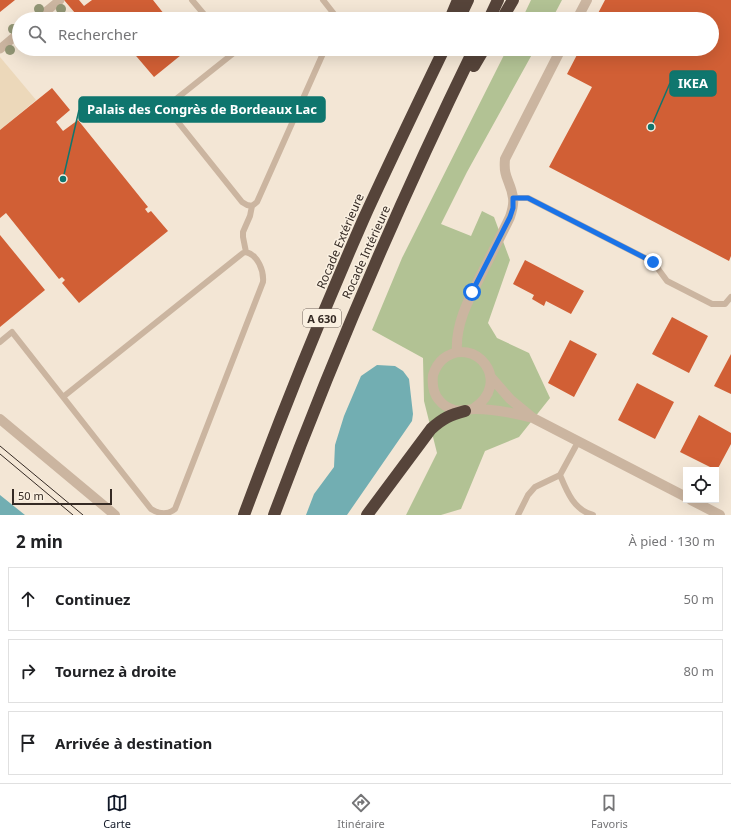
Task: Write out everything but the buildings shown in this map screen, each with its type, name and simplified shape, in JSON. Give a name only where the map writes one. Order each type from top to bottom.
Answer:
[{"type":"highway","points":[[453,12],[458,0]]},
{"type":"highway","points":[[462,12],[468,0]]},
{"type":"highway","points":[[492,12],[498,0]]},
{"type":"highway","points":[[506,12],[513,0]]},
{"type":"highway","points":[[407,126],[435,56]]},
{"type":"highway","name":"Rocade Extérieure","points":[[244,515],[273,438],[338,280],[367,213],[441,56]]},
{"type":"highway","name":"Rocade Intérieure","points":[[274,515],[339,348],[430,139],[471,56]]},
{"type":"highway","points":[[430,139],[480,56]]},
{"type":"highway","points":[[367,515],[431,429],[441,420],[450,415],[469,410]]},
{"type":"street","points":[[45,12],[60,0]]},
{"type":"street","points":[[581,12],[587,0]]},
{"type":"street","points":[[0,49],[12,39]]},
{"type":"street","points":[[457,352],[456,344],[460,321],[472,292],[510,217],[513,208],[513,198],[505,176],[505,158],[557,56]]},
{"type":"street","points":[[532,418],[504,411],[455,410],[446,407],[439,400],[434,391],[432,381],[434,371],[439,362],[447,356],[457,352],[466,352],[474,355],[484,364],[490,376],[510,399],[532,418],[683,495]]},
{"type":"street","points":[[469,410],[482,403],[488,395],[491,386],[490,376]]},
{"type":"street","points":[[0,419],[115,515]]},
{"type":"street","points":[[697,503],[720,515]]},
{"type":"lane","points":[[192,0],[202,12]]},
{"type":"lane","points":[[323,0],[332,12]]},
{"type":"lane","points":[[230,56],[166,107],[242,202],[252,206]]},
{"type":"lane","points":[[246,252],[243,232],[250,216],[252,206],[257,202],[322,56]]},
{"type":"lane","points":[[513,198],[528,198],[653,262],[667,281],[712,304],[725,304],[731,297]]},
{"type":"lane","points":[[0,342],[12,332],[151,508],[162,515],[172,512],[175,509],[263,282],[264,274],[261,266],[251,253],[246,252]]},
{"type":"lane","points":[[63,397],[246,252]]},
{"type":"lane","points":[[518,515],[528,495],[535,487],[560,475],[578,442]]},
{"type":"lane","points":[[560,475],[570,497],[579,508],[588,514],[593,515]]},
{"type":"green space","points":[[531,0],[562,0],[556,12],[525,12]]},
{"type":"green space","points":[[503,56],[531,56],[467,172],[441,224],[471,236],[482,211],[494,217],[510,260],[488,323],[497,338],[529,353],[550,398],[519,437],[485,451],[461,509],[441,515],[406,515],[437,453],[424,401],[423,358],[372,330],[402,258]]},
{"type":"shaded area","points":[[0,57],[36,100],[0,130]]},
{"type":"water","points":[[377,365],[395,366],[403,371],[409,379],[413,414],[412,421],[347,515],[306,515],[314,494],[334,467],[335,445],[344,416],[361,376]]},
{"type":"water","points":[[0,495],[25,515],[0,515]]},
{"type":"tram line","points":[[0,446],[83,515]]},
{"type":"tram line","points":[[0,454],[73,515]]},
{"type":"place","name":"IKEA","points":[[651,127]]},
{"type":"place","name":"Palais des Congrès de Bordeaux Lac","points":[[63,179]]},
{"type":"route","points":[[472,292],[510,217],[513,208],[513,198],[528,198],[653,262]]}]
